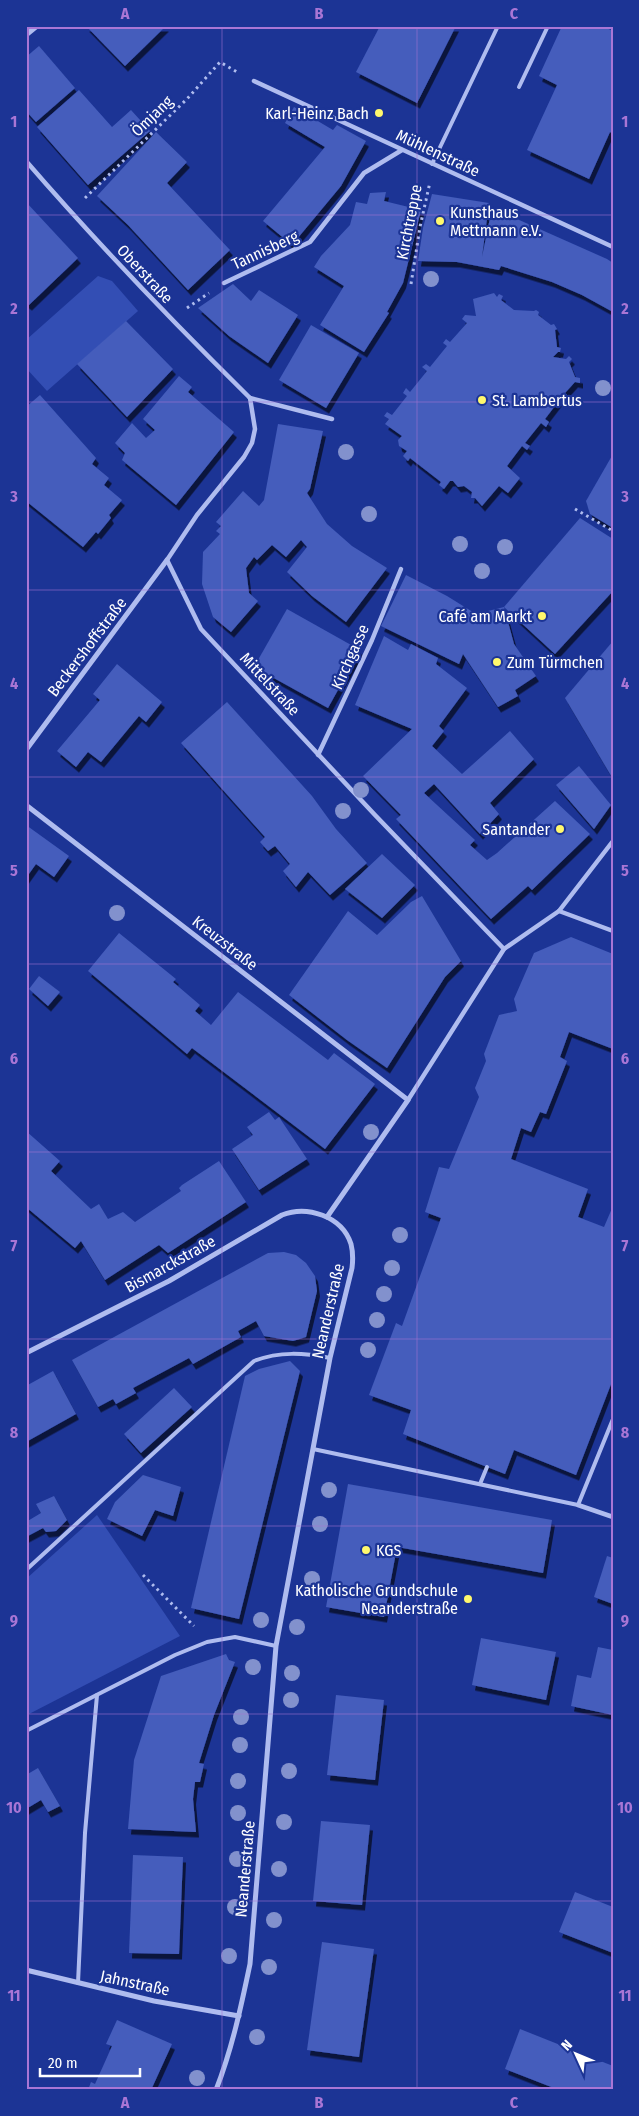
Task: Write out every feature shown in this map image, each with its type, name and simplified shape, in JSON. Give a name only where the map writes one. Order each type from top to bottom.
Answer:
[{"type":"street","points":[[26,35],[37,26]]},
{"type":"street","name":"Mühlenstraße","points":[[254,81],[613,247]]},
{"type":"street","name":"Tannisberg","points":[[224,283],[310,242],[364,173],[402,150]]},
{"type":"street","name":"Oberstraße","points":[[26,161],[70,212],[170,320],[250,398]]},
{"type":"street","points":[[167,560],[197,516],[244,457],[252,443],[255,430],[250,398],[332,419]]},
{"type":"street","name":"Beckershoffstraße","points":[[26,750],[167,560]]},
{"type":"street","name":"Mittelstraße","points":[[167,560],[201,629],[318,755],[504,949]]},
{"type":"street","name":"Kirchgasse","points":[[318,755],[372,640],[401,569]]},
{"type":"street","name":"Kreuzstraße","points":[[26,805],[408,1100]]},
{"type":"street","points":[[327,1217],[408,1100],[504,949],[559,911],[613,841]]},
{"type":"street","points":[[559,911],[613,931]]},
{"type":"street","name":"Bismarckstraße","points":[[26,1353],[169,1281],[282,1215],[293,1211],[306,1210],[327,1217]]},
{"type":"street","name":"Neanderstraße","points":[[216,2090],[226,2066],[250,1964],[276,1646],[330,1358],[352,1268],[353,1254],[350,1242],[344,1233],[327,1217]]},
{"type":"street","points":[[578,1505],[613,1517]]},
{"type":"street","name":"Jahnstraße","points":[[26,1970],[154,2001],[239,2016]]},
{"type":"lane","points":[[432,164],[498,26]]},
{"type":"lane","points":[[519,87],[548,26]]},
{"type":"lane","points":[[26,1570],[249,1365],[259,1359],[288,1353],[302,1353],[330,1358]]},
{"type":"lane","points":[[313,1449],[578,1505],[613,1419]]},
{"type":"lane","points":[[480,1484],[487,1467]]},
{"type":"lane","points":[[26,1731],[175,1655],[207,1642],[235,1638],[276,1646]]},
{"type":"lane","points":[[78,1983],[85,1833],[97,1695]]},
{"type":"path","name":"Ömjang","points":[[70,212],[187,99],[220,62],[254,81]]},
{"type":"path","name":"Kirchtreppe","points":[[411,284],[432,164]]},
{"type":"path","name":"Tannisberg","points":[[170,320],[224,283]]},
{"type":"path","points":[[575,509],[613,531]]},
{"type":"path","points":[[142,1575],[193,1624],[207,1642]]},
{"type":"shaded area","points":[[98,276],[112,281],[138,311],[47,391],[26,368],[26,340]]},
{"type":"shaded area","points":[[97,1515],[180,1636],[29,1714],[26,1710],[26,1579]]},
{"type":"building","points":[[86,26],[166,26],[125,66]]},
{"type":"building","points":[[380,26],[456,26],[417,103],[356,72]]},
{"type":"building","points":[[562,26],[602,26],[613,31],[613,134],[610,132],[589,179],[527,150],[557,85],[539,76]]},
{"type":"building","points":[[39,46],[75,88],[36,122],[26,111],[26,57]]},
{"type":"building","points":[[79,90],[112,127],[131,110],[150,131],[88,185],[37,127]]},
{"type":"building","points":[[294,107],[333,130],[337,125],[366,141],[341,186],[292,245],[263,221],[325,147],[285,123]]},
{"type":"building","points":[[156,132],[187,162],[167,183],[230,250],[188,290],[128,225],[97,196]]},
{"type":"building","points":[[386,192],[384,201],[421,210],[403,283],[387,312],[389,313],[364,352],[320,325],[344,286],[314,267],[321,256],[350,225],[356,202],[367,204],[370,193]]},
{"type":"building","points":[[432,194],[489,203],[482,257],[492,208],[607,259],[613,263],[613,312],[582,295],[552,282],[501,266],[499,270],[457,262],[418,261],[423,228]]},
{"type":"building","points":[[26,202],[78,258],[29,305],[26,303]]},
{"type":"building","points":[[233,284],[251,301],[259,290],[298,315],[268,363],[229,336],[198,308]]},
{"type":"building","name":"St. Lambertus","points":[[494,293],[497,297],[499,294],[503,296],[501,300],[514,310],[536,310],[539,312],[538,315],[551,325],[554,324],[557,329],[555,330],[557,347],[561,348],[560,352],[553,357],[566,359],[569,356],[572,359],[569,362],[575,377],[580,378],[580,383],[575,382],[565,393],[569,397],[566,402],[561,398],[545,419],[549,422],[546,427],[541,423],[525,443],[530,446],[527,450],[522,446],[507,466],[520,478],[508,493],[499,486],[482,506],[475,498],[471,498],[472,492],[464,486],[458,487],[453,481],[450,481],[444,489],[439,485],[441,482],[410,458],[408,461],[403,456],[407,451],[399,446],[398,440],[402,436],[385,424],[389,419],[384,416],[387,412],[392,415],[407,396],[403,393],[406,388],[410,392],[427,371],[422,367],[426,364],[430,367],[447,346],[443,343],[446,339],[450,342],[467,323],[462,319],[465,315],[476,316],[473,299]]},
{"type":"building","points":[[126,321],[173,369],[127,417],[77,364]]},
{"type":"building","points":[[311,325],[359,353],[326,408],[279,380]]},
{"type":"building","points":[[179,376],[192,387],[188,392],[234,432],[176,505],[122,460],[125,453],[115,443],[132,423],[146,438],[155,430],[143,419]]},
{"type":"building","points":[[40,395],[96,458],[92,464],[109,478],[104,485],[122,500],[109,515],[111,518],[98,534],[96,532],[83,547],[26,501],[26,407]]},
{"type":"building","points":[[278,424],[323,431],[310,489],[307,493],[327,524],[352,546],[387,568],[346,622],[312,596],[287,572],[307,547],[301,540],[286,557],[272,545],[257,560],[254,557],[246,568],[249,593],[258,601],[231,632],[213,617],[202,584],[203,552],[220,534],[216,531],[221,526],[216,522],[243,491],[259,506],[264,500]]},
{"type":"building","points":[[613,454],[613,528],[590,514],[586,501]]},
{"type":"building","points":[[580,518],[613,539],[613,591],[555,654],[504,607]]},
{"type":"building","points":[[406,575],[447,596],[476,614],[504,607],[514,644],[536,676],[515,690],[518,696],[498,707],[463,654],[459,664],[381,626]]},
{"type":"building","points":[[287,609],[360,650],[328,708],[254,667]]},
{"type":"building","points":[[384,636],[408,650],[411,644],[438,658],[436,664],[467,688],[439,726],[444,731],[432,746],[462,774],[510,731],[534,759],[490,803],[499,814],[480,834],[434,784],[424,793],[475,840],[470,845],[487,860],[555,801],[590,834],[532,890],[528,886],[491,919],[396,819],[401,815],[363,776],[412,729],[355,705]]},
{"type":"building","points":[[613,641],[613,779],[565,698]]},
{"type":"building","points":[[117,664],[162,702],[146,722],[139,716],[101,762],[88,752],[76,767],[57,751],[100,700],[93,694]]},
{"type":"building","points":[[227,702],[312,796],[336,829],[367,863],[330,895],[308,872],[296,887],[283,871],[290,864],[275,846],[268,851],[260,842],[265,837],[181,743]]},
{"type":"building","points":[[579,766],[611,805],[594,829],[556,785]]},
{"type":"building","points":[[26,825],[69,856],[54,877],[36,864],[26,878]]},
{"type":"building","points":[[382,854],[415,885],[382,918],[345,889]]},
{"type":"building","points":[[422,896],[461,961],[445,977],[387,1068],[289,995],[348,911],[377,935],[411,902]]},
{"type":"building","points":[[119,933],[176,979],[173,982],[200,1005],[195,1011],[211,1025],[238,992],[328,1060],[334,1053],[375,1084],[325,1149],[192,1048],[187,1054],[88,971]]},
{"type":"building","points":[[571,937],[613,954],[613,1049],[569,1032],[560,1057],[567,1061],[546,1114],[540,1112],[531,1132],[521,1128],[511,1159],[588,1189],[578,1217],[604,1227],[613,1206],[613,1379],[576,1475],[514,1450],[505,1474],[403,1434],[411,1410],[369,1395],[396,1323],[402,1326],[441,1218],[425,1212],[439,1167],[449,1169],[479,1097],[475,1088],[486,1061],[484,1054],[499,1015],[517,1011],[514,999],[534,953]]},
{"type":"building","points":[[39,976],[60,992],[48,1006],[29,989]]},
{"type":"building","points":[[269,1112],[275,1120],[279,1117],[307,1159],[259,1190],[232,1149],[253,1135],[247,1127]]},
{"type":"building","points":[[26,1131],[60,1161],[51,1171],[91,1209],[99,1204],[108,1219],[123,1212],[135,1222],[181,1191],[179,1188],[182,1185],[219,1161],[246,1202],[168,1253],[159,1245],[105,1280],[81,1241],[75,1248],[26,1207]]},
{"type":"building","points":[[284,1252],[296,1255],[306,1263],[315,1276],[317,1291],[306,1337],[293,1341],[264,1336],[256,1321],[238,1331],[241,1337],[193,1364],[189,1358],[133,1388],[136,1393],[116,1404],[113,1399],[98,1407],[72,1360],[268,1253]]},
{"type":"building","points":[[290,1361],[300,1371],[239,1619],[191,1608],[245,1376],[259,1369]]},
{"type":"building","points":[[53,1371],[76,1414],[26,1442],[26,1386]]},
{"type":"building","points":[[174,1388],[192,1407],[141,1453],[124,1434]]},
{"type":"building","points":[[143,1475],[181,1487],[173,1516],[155,1510],[142,1536],[107,1519],[115,1502]]},
{"type":"building","points":[[348,1484],[552,1520],[543,1573],[397,1547],[384,1617],[326,1607]]},
{"type":"building","points":[[54,1496],[67,1520],[56,1531],[46,1532],[43,1528],[26,1537],[26,1522],[41,1513],[36,1504]]},
{"type":"building","points":[[607,1556],[613,1558],[613,1604],[594,1597]]},
{"type":"building","points":[[481,1638],[556,1652],[546,1700],[472,1685]]},
{"type":"building","points":[[598,1647],[613,1650],[613,1715],[571,1706],[577,1675],[591,1678]]},
{"type":"building","points":[[226,1654],[229,1660],[235,1662],[214,1715],[199,1763],[204,1764],[200,1782],[195,1782],[193,1799],[196,1832],[128,1829],[134,1760],[161,1676]]},
{"type":"building","points":[[336,1695],[384,1700],[375,1780],[327,1775]]},
{"type":"building","points":[[38,1768],[60,1806],[48,1812],[41,1800],[26,1809],[26,1775]]},
{"type":"building","points":[[321,1821],[370,1825],[362,1905],[313,1901]]},
{"type":"building","points":[[133,1855],[183,1857],[179,1954],[129,1953]]},
{"type":"building","points":[[575,1892],[613,1907],[613,1953],[559,1932]]},
{"type":"building","points":[[322,1942],[374,1949],[359,2057],[307,2050]]},
{"type":"building","points":[[117,2020],[172,2044],[151,2090],[88,2090],[91,2082],[95,2084],[112,2046],[106,2044]]},
{"type":"building","points":[[520,2029],[613,2066],[613,2090],[559,2090],[505,2069]]},
{"type":"place","name":"Karl-Heinz Bach","points":[[379,113]]},
{"type":"place","name":"Kunsthaus Mettmann e.V.","points":[[440,221]]},
{"type":"place","name":"St. Lambertus","points":[[482,400]]},
{"type":"place","name":"Café am Markt","points":[[542,616]]},
{"type":"place","name":"Zum Türmchen","points":[[497,662]]},
{"type":"place","name":"Santander","points":[[560,829]]},
{"type":"place","name":"KGS","points":[[366,1550]]},
{"type":"place","name":"Katholische Grundschule Neanderstraße","points":[[468,1599]]}]
